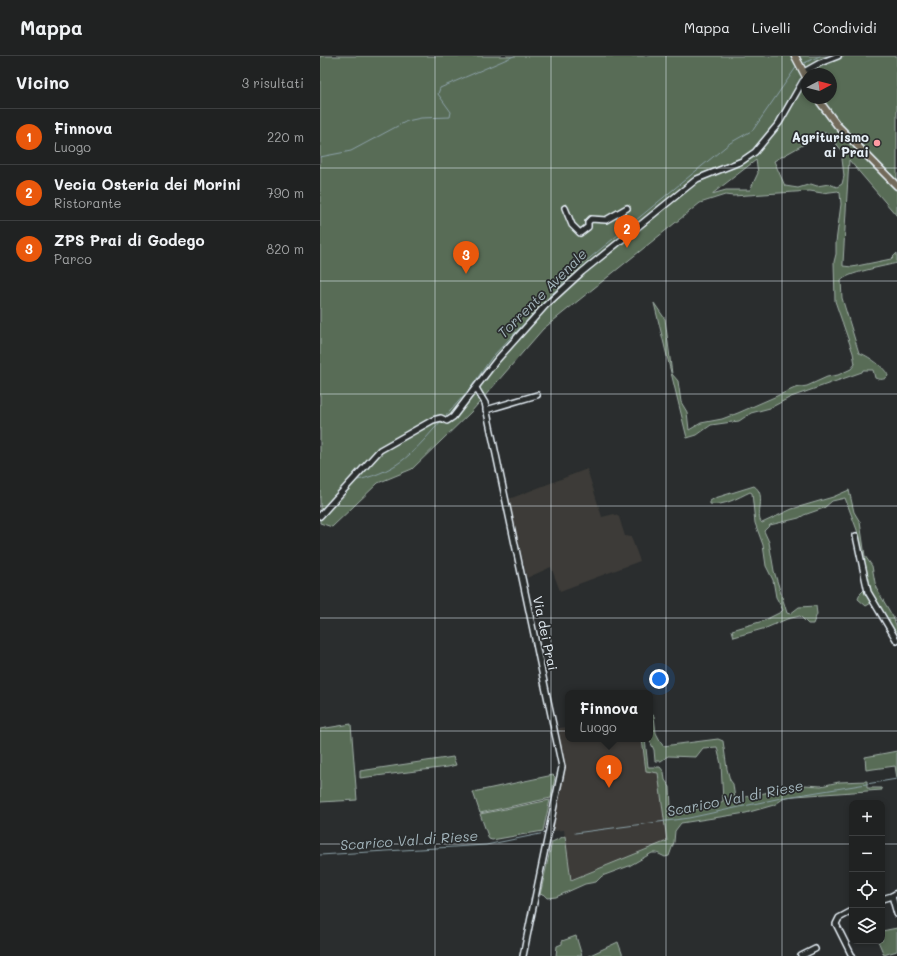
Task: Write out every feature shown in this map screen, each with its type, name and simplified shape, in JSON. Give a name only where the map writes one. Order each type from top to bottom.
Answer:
[{"type":"main road","points":[[796,56],[802,68]]},
{"type":"main road","points":[[821,104],[837,125],[897,186]]},
{"type":"street","points":[[811,68],[838,56]]},
{"type":"street","points":[[320,516],[380,450],[433,420],[444,420],[453,417],[496,361],[554,297],[613,246],[698,179],[742,161],[755,152],[779,123],[801,84]]},
{"type":"street","points":[[565,208],[572,225],[580,233],[588,227],[590,220],[606,220],[627,208]]},
{"type":"street","name":"Via dei Prai","points":[[476,388],[481,393],[486,410],[562,767],[523,956]]},
{"type":"street","points":[[486,410],[537,395]]},
{"type":"street","points":[[856,536],[868,592],[897,641]]},
{"type":"street","points":[[894,894],[897,914]]},
{"type":"street","points":[[849,913],[839,918],[836,924],[852,956]]},
{"type":"street","points":[[800,956],[815,949]]},
{"type":"shaded area","points":[[587,469],[602,517],[614,514],[619,517],[625,536],[631,537],[640,561],[560,591],[551,567],[527,578],[509,499]]},
{"type":"shaded area","points":[[565,727],[565,742],[642,742],[646,770],[658,772],[667,841],[570,880],[564,830],[552,831],[564,771],[559,728]]},
{"type":"green space","points":[[320,56],[897,56],[897,216],[849,160],[843,266],[852,267],[891,259],[897,253],[897,263],[850,275],[841,281],[842,298],[859,353],[876,362],[887,373],[887,377],[877,379],[875,378],[873,370],[863,370],[862,372],[791,397],[770,408],[751,413],[739,421],[711,425],[697,435],[687,438],[654,303],[665,319],[672,374],[678,381],[681,402],[687,412],[689,430],[701,423],[722,419],[738,413],[795,388],[807,386],[827,377],[838,375],[851,369],[855,364],[853,353],[835,301],[834,262],[841,204],[840,193],[838,191],[822,193],[810,191],[733,196],[725,195],[700,203],[543,329],[471,412],[412,469],[378,483],[332,527],[320,523]],"holes":[[[826,132],[845,154],[842,159],[844,176],[842,184],[837,187],[829,184],[817,186],[811,184],[798,188],[785,186],[774,161]],[[756,160],[758,173],[750,190],[726,190],[712,194]]]},
{"type":"green space","points":[[754,486],[760,495],[761,500],[759,516],[762,523],[792,509],[833,497],[849,490],[854,512],[860,522],[865,556],[872,566],[876,588],[893,617],[897,628],[897,637],[873,602],[866,606],[858,599],[860,594],[866,588],[857,530],[845,498],[832,501],[824,508],[799,518],[770,525],[764,531],[769,542],[774,571],[787,613],[790,614],[799,607],[816,606],[817,614],[813,624],[808,624],[800,616],[734,637],[732,630],[763,621],[783,610],[776,597],[773,580],[766,566],[763,545],[755,523],[752,493],[750,492],[726,503],[710,504],[710,501],[715,498]]},
{"type":"green space","points":[[653,715],[656,733],[663,746],[718,739],[723,741],[727,769],[730,780],[733,784],[735,799],[804,785],[821,786],[839,782],[867,781],[867,788],[881,788],[882,790],[786,797],[774,805],[746,813],[681,823],[675,831],[674,842],[669,856],[665,857],[657,853],[652,853],[629,866],[602,876],[596,882],[585,884],[556,897],[547,898],[543,894],[540,895],[552,842],[565,836],[571,880],[667,841],[658,773],[646,771],[642,742],[645,742],[648,767],[660,767],[664,772],[665,780],[670,787],[671,807],[673,811],[711,808],[723,801],[721,764],[717,747],[703,748],[696,757],[668,756],[661,761],[655,761],[654,750],[650,742],[653,742]]},
{"type":"green space","points":[[351,724],[357,800],[320,802],[320,729]]},
{"type":"green space","points":[[897,751],[897,778],[895,766],[866,770],[865,757]]},
{"type":"green space","points":[[453,757],[456,765],[448,767],[360,778],[360,771]]},
{"type":"green space","points":[[553,775],[555,777],[551,798],[480,813],[473,792]]},
{"type":"green space","points":[[550,800],[543,831],[492,840],[489,839],[480,814]]},
{"type":"green space","points":[[897,928],[897,951],[884,955],[879,944],[885,944],[885,930]]},
{"type":"green space","points":[[576,936],[582,956],[556,956],[557,946],[562,944],[562,941]]},
{"type":"green space","points":[[618,942],[623,956],[588,956]]},
{"type":"waterway","points":[[320,157],[351,151],[407,121],[421,118],[450,117],[451,112],[438,94],[440,88],[514,56]]},
{"type":"waterway","points":[[802,64],[820,56]]},
{"type":"waterway","name":"Torrente Avenale","points":[[444,418],[472,386],[492,357],[574,271],[730,143],[753,130],[797,66]]},
{"type":"waterway","name":"Torrente Avenale","points":[[358,480],[385,471],[406,458],[442,420]]},
{"type":"waterway","name":"Torrente Avenale","points":[[320,520],[324,516]]},
{"type":"waterway","name":"Scarico Val di Riese","points":[[575,833],[689,818],[781,798],[897,779]]},
{"type":"waterway","name":"Scarico Val di Riese","points":[[320,855],[486,845],[545,833]]},
{"type":"place","name":"Agriturismo ai Prai","points":[[877,143]]},
{"type":"place","name":"Vecia Osteria dei Morini","points":[[627,248]]},
{"type":"place","name":"ZPS Prai di Godego","points":[[466,274]]},
{"type":"place","name":"Finnova","points":[[609,788]]}]
